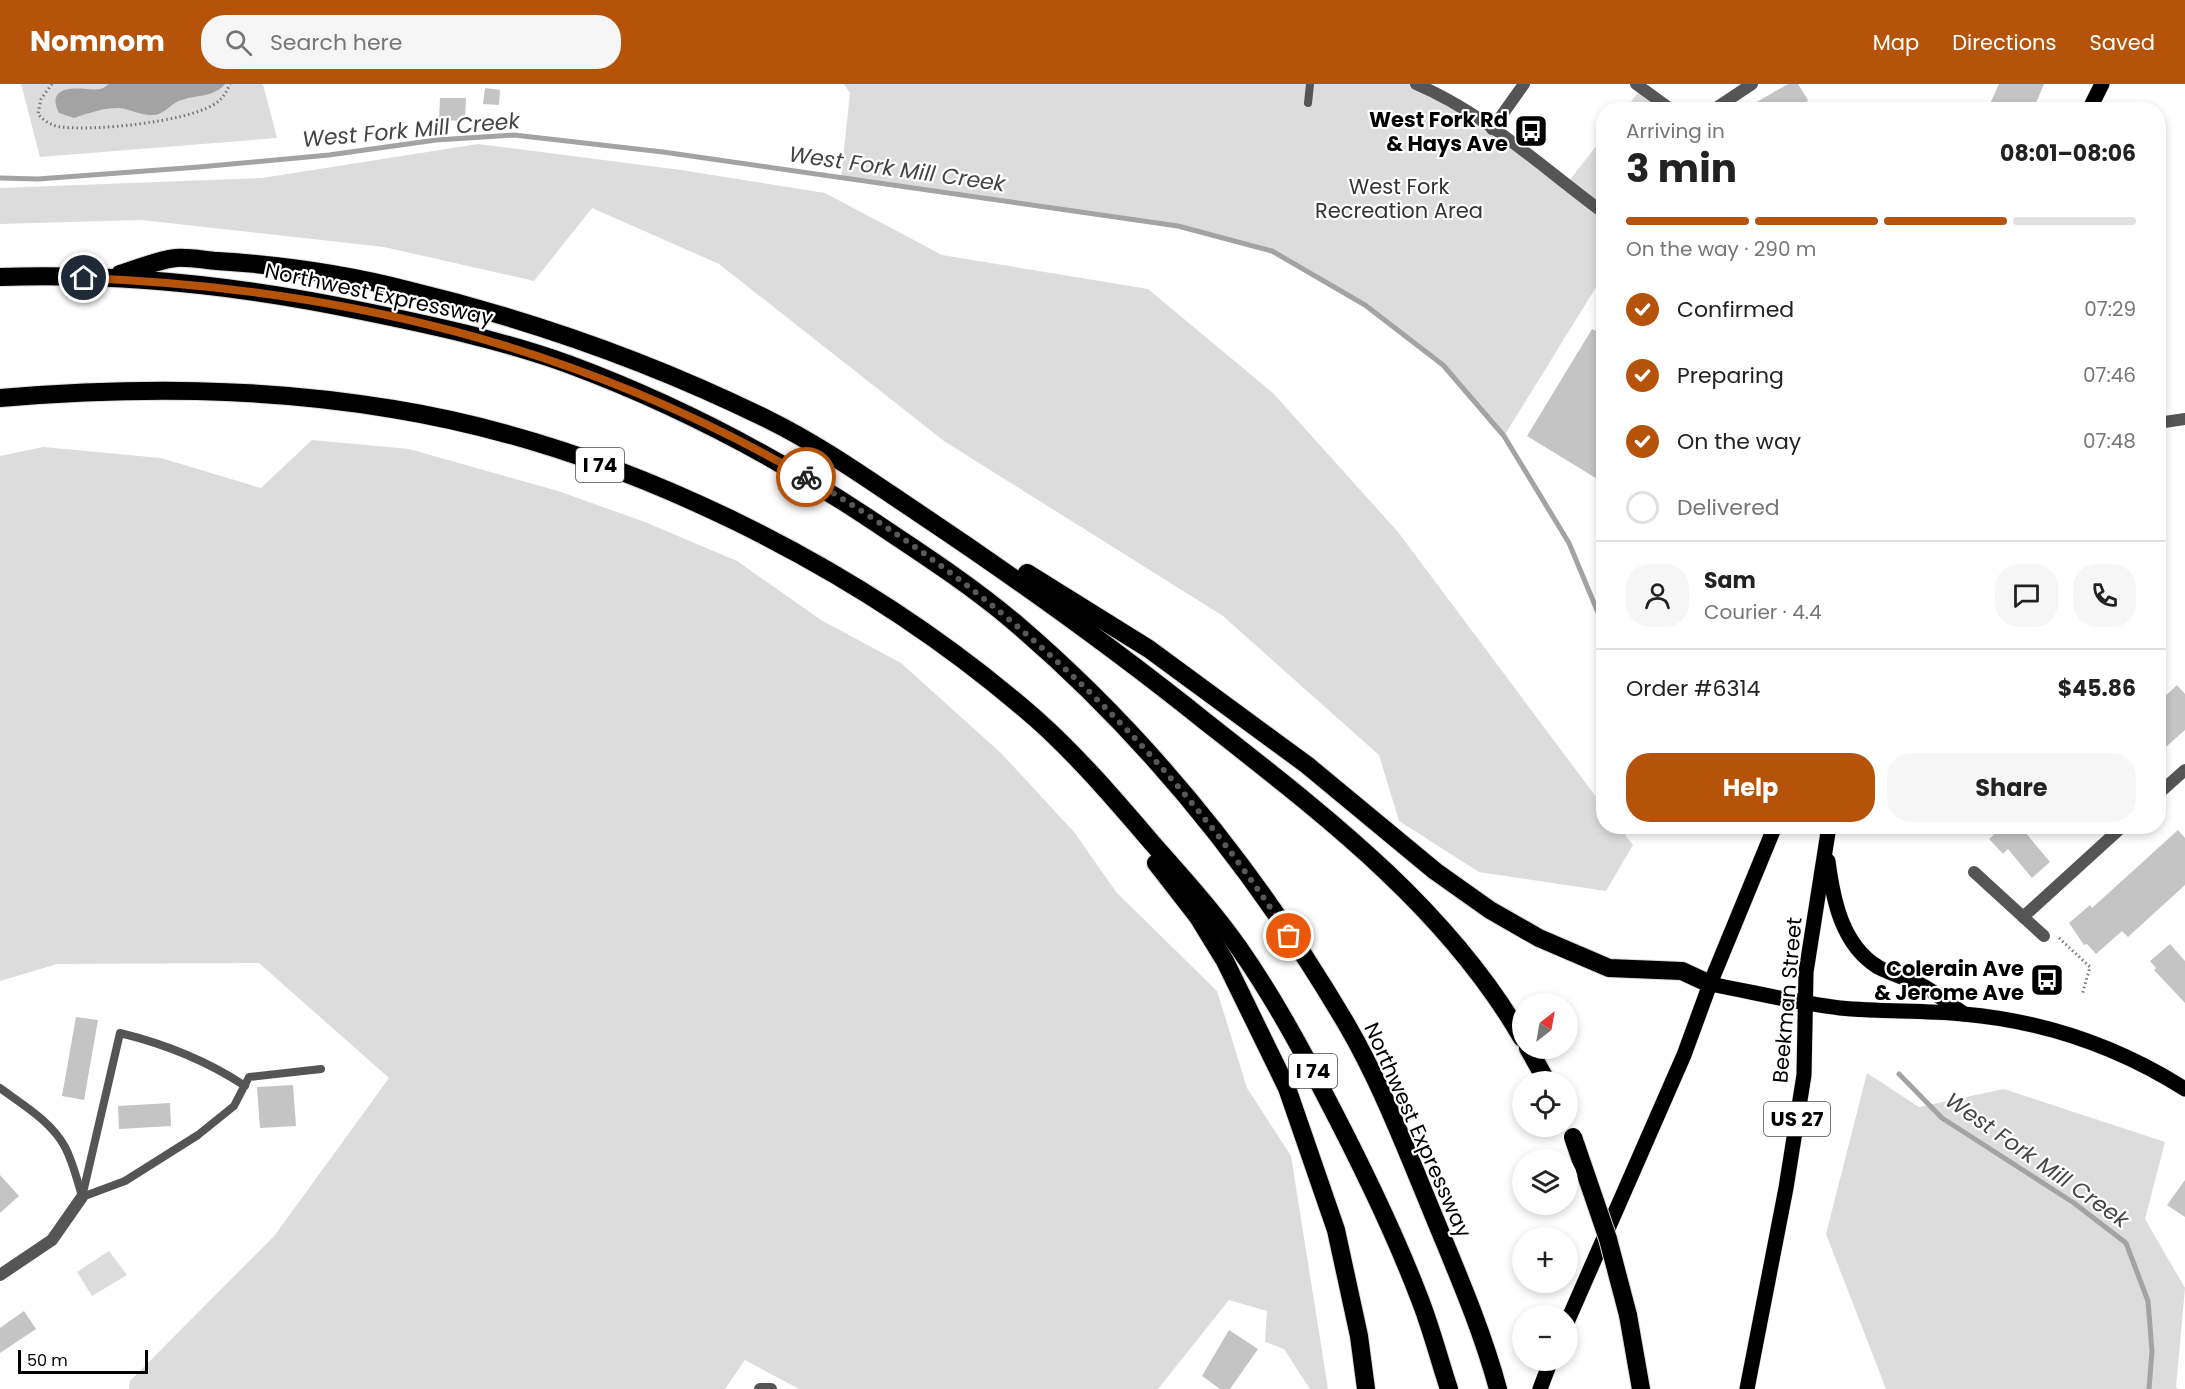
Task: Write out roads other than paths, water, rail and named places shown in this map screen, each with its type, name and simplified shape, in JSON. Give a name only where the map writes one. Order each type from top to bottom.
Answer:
[{"type":"highway","points":[[106,278],[176,258],[252,263],[377,282],[533,323],[649,364],[769,420],[832,456],[970,548],[1171,694],[1361,848],[1416,900],[1469,961],[1512,1023]]},
{"type":"highway","name":"Northwest Expressway","points":[[0,277],[106,278],[203,284],[293,296],[440,327],[568,364],[751,445],[819,485],[953,574],[1011,620],[1116,718],[1177,783],[1228,848],[1277,917],[1349,1028],[1402,1140],[1482,1332],[1498,1389]]},
{"type":"highway","name":"I 74","points":[[0,398],[135,390],[301,396],[418,414],[495,431],[583,459],[678,495],[750,529],[850,583],[944,646],[1036,720],[1108,792],[1192,888],[1239,948],[1296,1039],[1357,1156],[1420,1298],[1449,1389]]},
{"type":"highway","points":[[970,548],[1016,567],[1149,649],[1306,765],[1435,871],[1490,910],[1539,938],[1609,968],[1682,971],[1710,984]]},
{"type":"highway","points":[[1108,792],[1164,874],[1198,917],[1225,962],[1287,1088],[1336,1230],[1359,1336],[1366,1389]]},
{"type":"highway","points":[[1572,1137],[1608,1239],[1628,1315],[1641,1389]]},
{"type":"main road","points":[[2093,102],[2102,84]]},
{"type":"main road","points":[[1575,1305],[1684,1055],[1710,984],[1772,834]]},
{"type":"main road","points":[[1828,834],[1831,886],[1838,914],[1856,945],[1876,966],[1918,983],[1964,1014]]},
{"type":"main road","name":"Beekman Street","points":[[1747,1389],[1776,1247],[1804,1076],[1804,1003],[1828,834]]},
{"type":"main road","points":[[1710,984],[1841,1008],[1964,1014],[2024,1023],[2092,1041],[2139,1062],[2185,1089]]},
{"type":"main road","points":[[1540,1389],[1547,1371]]},
{"type":"street","points":[[1416,84],[1458,106],[1492,129],[1596,207]]},
{"type":"street","points":[[1492,129],[1524,84]]},
{"type":"street","points":[[1636,84],[1661,102]]},
{"type":"street","points":[[1725,102],[1752,84]]},
{"type":"street","points":[[2166,422],[2185,419]]},
{"type":"street","points":[[2166,787],[2185,770]]},
{"type":"street","points":[[2023,917],[2113,834]]},
{"type":"street","points":[[1974,872],[2023,917],[2047,933]]},
{"type":"street","points":[[0,1275],[52,1240],[82,1197]]},
{"type":"street","points":[[760,1389],[771,1389]]},
{"type":"lane","points":[[1308,104],[1310,84]]},
{"type":"lane","points":[[82,1197],[120,1033],[156,1042],[207,1063],[245,1086]]},
{"type":"lane","points":[[82,1197],[125,1181],[198,1135],[234,1106],[249,1077],[321,1069]]},
{"type":"lane","points":[[0,1088],[42,1119],[60,1139],[66,1148],[82,1197]]},
{"type":"waterway","name":"West Fork Mill Creek","points":[[0,178],[38,179],[199,167],[329,155],[436,140],[514,135],[663,152],[1178,226],[1272,251],[1365,305],[1443,365],[1504,436],[1569,543],[1596,608]]},
{"type":"waterway","name":"West Fork Mill Creek","points":[[1899,1074],[1942,1118],[2074,1203],[2126,1243],[2148,1301],[2152,1351],[2149,1389]]},
{"type":"place","name":"West Fork Rd & Hays Ave","points":[[1531,131]]},
{"type":"place","name":"Colerain Ave & Jerome Ave","points":[[2047,980]]},
{"type":"park label","name":"West Fork Recreation Area","points":[[1399,198]]}]
